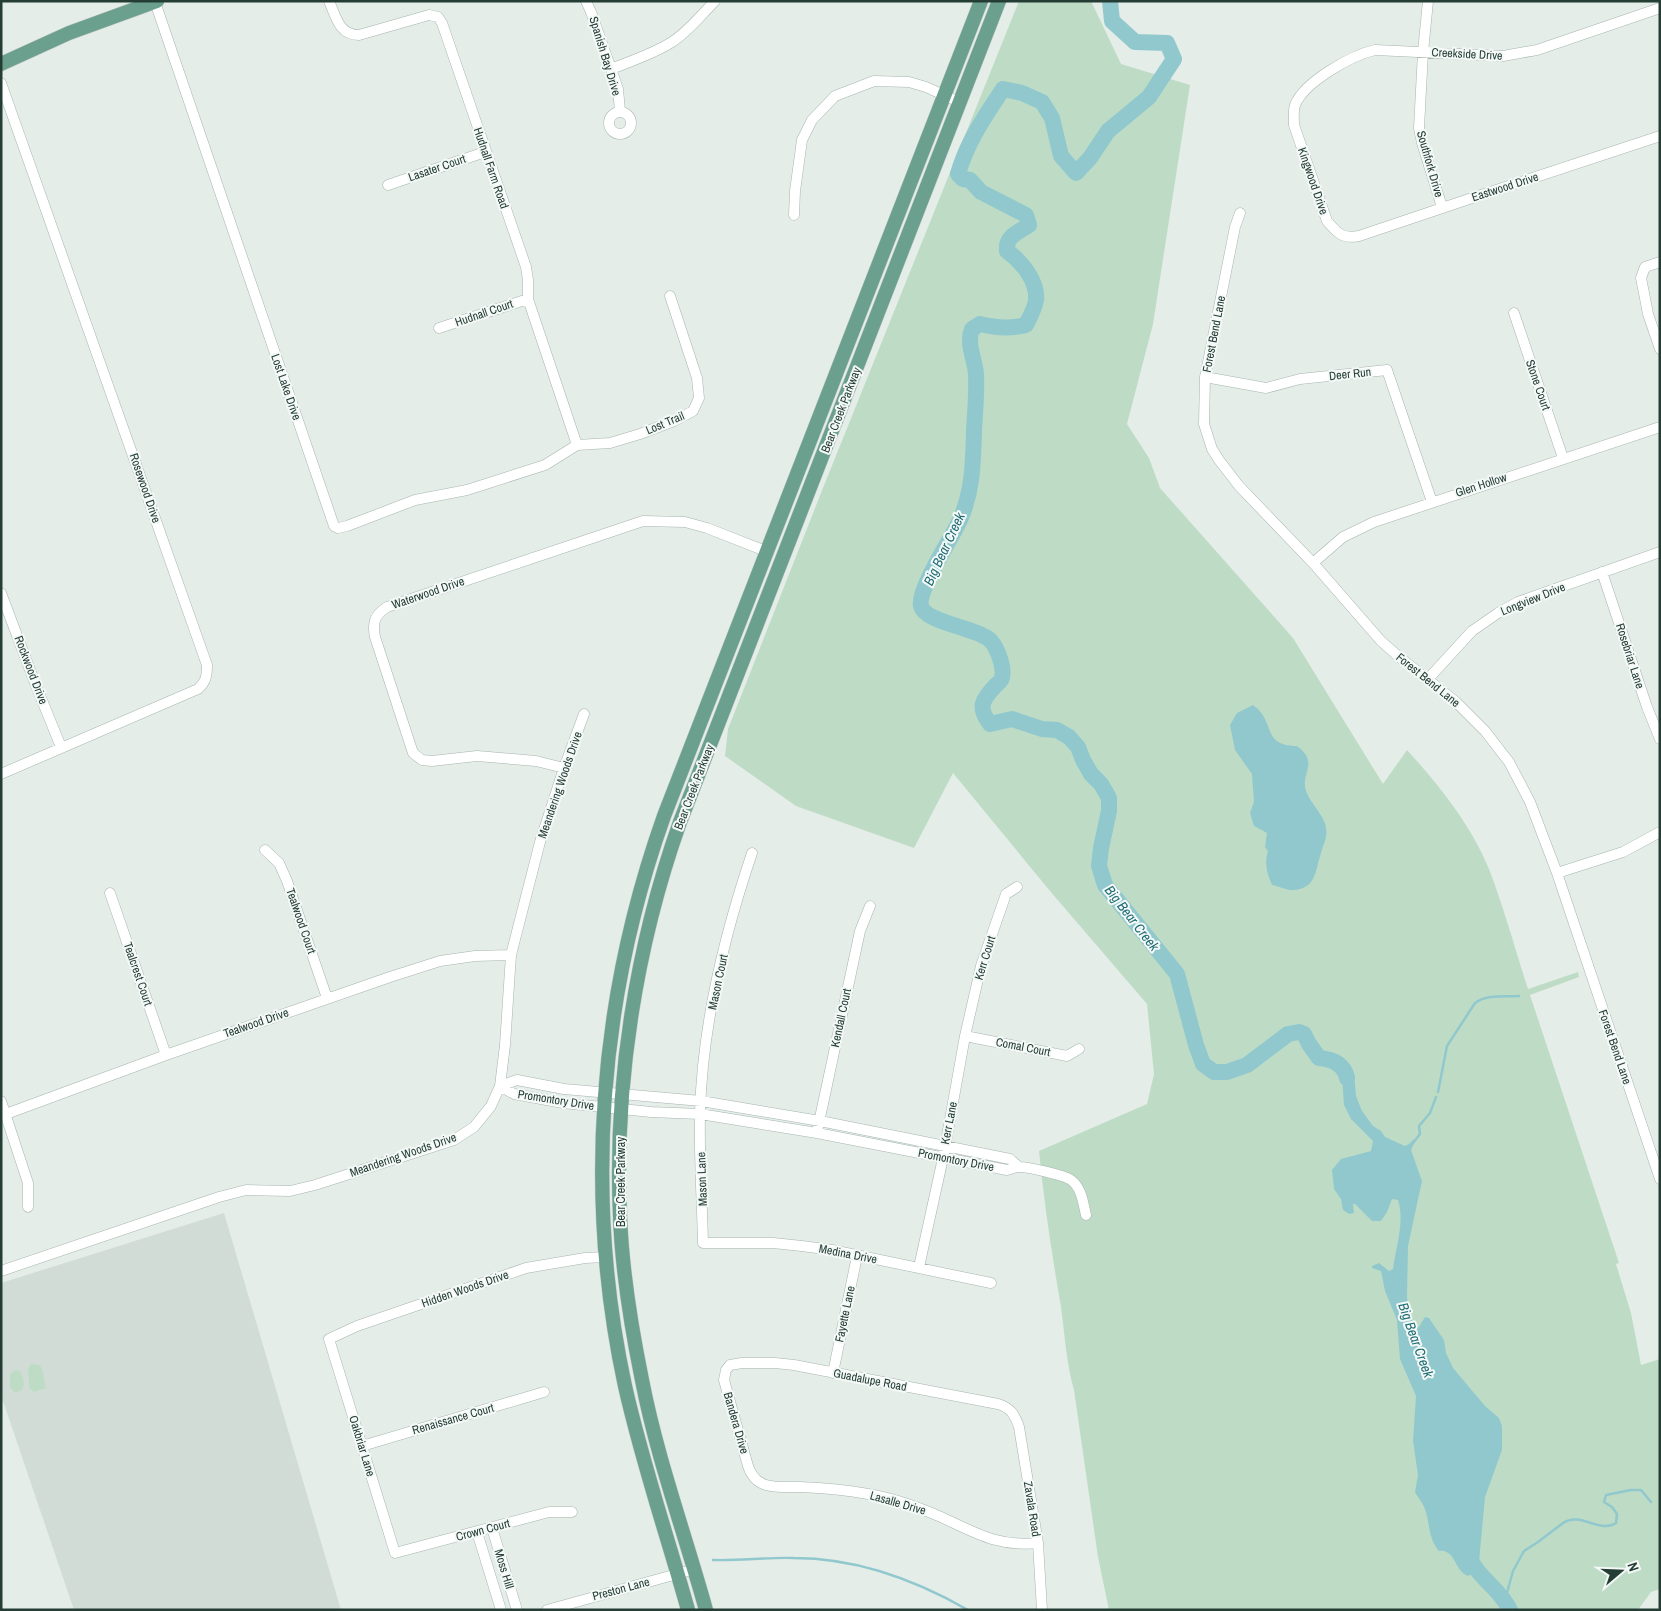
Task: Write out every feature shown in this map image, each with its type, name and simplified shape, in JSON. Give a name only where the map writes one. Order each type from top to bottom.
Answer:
[{"type":"main road","name":"Bear Creek Parkway","points":[[688,1610],[625,1386],[610,1296],[606,1257],[601,1178],[605,1107],[611,1041],[623,963],[640,889],[664,816],[981,1]]},
{"type":"main road","name":"Bear Creek Parkway","points":[[706,1610],[642,1382],[630,1313],[620,1216],[619,1178],[623,1093],[628,1043],[640,966],[656,893],[666,862],[959,102],[1000,1]]},
{"type":"main road","points":[[1,64],[69,33],[156,2]]},
{"type":"street","name":"Hudnall Farm Road","points":[[329,1],[342,29],[351,35],[359,35],[429,15],[438,17],[442,23],[526,267],[528,298],[577,445]]},
{"type":"street","name":"Spanish Bay Drive","points":[[586,1],[592,12],[618,89],[620,111]]},
{"type":"street","points":[[611,69],[654,52],[673,42],[715,1]]},
{"type":"street","name":"Southfork Drive","points":[[1428,1],[1419,128],[1442,207]]},
{"type":"street","name":"Lost Lake Drive","points":[[156,2],[334,526],[338,528],[348,526],[415,500],[467,490],[545,465],[577,445]]},
{"type":"street","name":"Creekside Drive","points":[[1294,113],[1299,98],[1330,70],[1355,56],[1375,50],[1514,55],[1537,50],[1660,8]]},
{"type":"street","points":[[794,215],[795,191],[802,140],[812,120],[835,96],[874,81],[909,82],[926,87],[959,102]]},
{"type":"street","name":"Rosewood Drive","points":[[1,83],[207,665],[208,676],[198,689],[1,774]]},
{"type":"street","name":"Kingwood Drive","points":[[1294,113],[1294,125],[1327,221],[1337,232],[1349,238]]},
{"type":"street","name":"Eastwood Drive","points":[[1349,238],[1660,136]]},
{"type":"street","name":"Lasater Court","points":[[388,185],[485,152]]},
{"type":"street","name":"Forest Bend Lane","points":[[1240,213],[1235,227],[1205,377],[1204,424],[1207,437],[1215,454],[1239,486],[1313,563],[1382,640],[1398,656],[1471,716],[1509,762],[1530,802],[1557,873],[1660,1179]]},
{"type":"street","points":[[1660,262],[1645,267],[1641,278],[1648,314],[1660,349]]},
{"type":"street","name":"Lost Trail","points":[[577,445],[610,443],[674,421],[693,410],[700,398],[697,378],[670,296]]},
{"type":"street","name":"Hudnall Court","points":[[439,328],[528,298]]},
{"type":"street","name":"Stone Court","points":[[1514,313],[1563,458]]},
{"type":"street","name":"Deer Run","points":[[1205,377],[1266,388],[1300,379],[1387,370],[1432,502]]},
{"type":"street","name":"Glen Hollow","points":[[1313,563],[1335,543],[1354,531],[1432,502],[1660,426]]},
{"type":"street","name":"Waterwood Drive","points":[[564,768],[536,760],[477,756],[432,761],[422,760],[413,753],[375,637],[374,620],[378,613],[387,606],[643,521],[685,522],[708,528],[768,552]]},
{"type":"street","name":"Longview Drive","points":[[1428,679],[1472,631],[1518,602],[1660,552]]},
{"type":"street","name":"Rosebriar Lane","points":[[1602,572],[1647,707],[1660,739]]},
{"type":"street","name":"Rockwood Drive","points":[[1,592],[61,747]]},
{"type":"street","name":"Meandering Woods Drive","points":[[1,1270],[219,1197],[246,1190],[290,1192],[315,1185],[454,1140],[474,1127],[491,1106],[500,1086],[505,1045],[511,955],[540,842],[584,714]]},
{"type":"street","points":[[1557,873],[1623,852],[1660,832]]},
{"type":"street","name":"Tealwood Court","points":[[265,850],[279,863],[287,881],[327,998]]},
{"type":"street","name":"Mason Court","points":[[700,1114],[705,1053],[720,968],[739,892],[752,853]]},
{"type":"street","name":"Kerr Court","points":[[965,1036],[981,966],[1006,894],[1017,887]]},
{"type":"street","name":"Tealcrest Court","points":[[110,894],[166,1055]]},
{"type":"street","name":"Kendall Court","points":[[817,1133],[860,931],[870,906]]},
{"type":"street","name":"Tealwood Drive","points":[[6,1114],[327,998],[440,961],[475,956],[511,955]]},
{"type":"street","name":"Comal Court","points":[[965,1036],[1067,1056],[1079,1049]]},
{"type":"street","name":"Kerr Lane","points":[[920,1268],[965,1036]]},
{"type":"street","name":"Promontory Drive","points":[[500,1086],[517,1080],[564,1089],[701,1100],[820,1121],[1010,1159],[1019,1167]]},
{"type":"street","name":"Promontory Drive","points":[[500,1086],[514,1094],[563,1103],[700,1114],[817,1133],[1007,1170],[1019,1167],[1060,1175],[1072,1181],[1082,1196],[1086,1215]]},
{"type":"street","points":[[563,1103],[564,1089]]},
{"type":"street","points":[[660,1112],[661,1097]]},
{"type":"street","points":[[1,1101],[28,1183],[28,1207]]},
{"type":"street","name":"Mason Lane","points":[[700,1114],[704,1243]]},
{"type":"street","name":"Medina Drive","points":[[704,1243],[773,1243],[832,1250],[991,1283]]},
{"type":"street","name":"Fayette Lane","points":[[833,1373],[857,1256]]},
{"type":"street","name":"Hidden Woods Drive","points":[[329,1339],[358,1326],[526,1268],[586,1258],[606,1257]]},
{"type":"street","name":"Oakbriar Lane","points":[[329,1339],[395,1553]]},
{"type":"street","name":"Guadalupe Road","points":[[728,1367],[742,1363],[775,1363],[998,1404],[1011,1410]]},
{"type":"street","name":"Bandera Drive","points":[[728,1367],[724,1374],[724,1380],[748,1466],[754,1478]]},
{"type":"street","name":"Renaissance Court","points":[[362,1446],[544,1392]]},
{"type":"street","name":"Zavala Road","points":[[1011,1410],[1019,1427],[1038,1543],[1042,1610]]},
{"type":"street","name":"Lasalle Drive","points":[[754,1478],[766,1485],[836,1489],[869,1494],[915,1507],[994,1541],[1018,1544],[1038,1543]]},
{"type":"street","name":"Crown Court","points":[[395,1553],[549,1512],[572,1512]]},
{"type":"street","name":"Moss Hill","points":[[492,1528],[517,1610]]},
{"type":"street","name":"Moss Hill","points":[[477,1532],[501,1610]]},
{"type":"street","name":"Preston Lane","points":[[547,1610],[694,1569]]},
{"type":"shaded area","points":[[224,1213],[341,1610],[74,1610],[1,1395],[1,1283]]},
{"type":"green space","points":[[1019,1],[1091,1],[1121,64],[1190,85],[1153,324],[1127,424],[1149,458],[1160,488],[1293,638],[1383,784],[1407,750],[1453,806],[1464,821],[1489,869],[1528,989],[1578,972],[1579,977],[1530,995],[1619,1263],[1616,1264],[1631,1313],[1641,1365],[1660,1359],[1660,1589],[1651,1592],[1638,1610],[1109,1610],[1098,1557],[1074,1390],[1067,1359],[1039,1151],[1147,1104],[1154,1074],[1147,1004],[1050,891],[953,773],[914,848],[796,806],[725,756],[728,729]]},
{"type":"green space","points":[[31,1364],[40,1365],[46,1388],[34,1392],[29,1388],[28,1369]]},
{"type":"green space","points":[[16,1370],[20,1371],[24,1385],[21,1390],[14,1392],[10,1387],[10,1374]]},
{"type":"water","points":[[1253,705],[1265,718],[1270,732],[1278,742],[1297,746],[1304,752],[1308,763],[1305,779],[1306,791],[1325,823],[1326,838],[1316,872],[1311,882],[1302,889],[1292,890],[1272,885],[1267,873],[1266,864],[1268,851],[1265,847],[1267,833],[1254,826],[1250,813],[1254,802],[1252,774],[1235,750],[1230,725],[1237,713]]},
{"type":"water","points":[[1340,1057],[1350,1065],[1354,1073],[1356,1096],[1362,1111],[1373,1126],[1381,1131],[1385,1137],[1405,1146],[1414,1139],[1415,1141],[1411,1150],[1422,1181],[1408,1246],[1407,1298],[1412,1321],[1419,1327],[1425,1317],[1429,1318],[1444,1340],[1446,1353],[1453,1368],[1485,1406],[1499,1418],[1502,1426],[1502,1450],[1485,1497],[1479,1562],[1472,1574],[1468,1576],[1460,1570],[1449,1553],[1439,1551],[1435,1546],[1425,1509],[1415,1492],[1418,1475],[1413,1441],[1416,1396],[1400,1359],[1397,1320],[1385,1291],[1381,1271],[1372,1268],[1372,1266],[1379,1263],[1389,1271],[1393,1269],[1401,1217],[1398,1200],[1392,1199],[1381,1221],[1372,1221],[1355,1204],[1353,1204],[1354,1213],[1349,1214],[1343,1210],[1341,1199],[1334,1189],[1332,1170],[1341,1159],[1371,1151],[1373,1141],[1351,1119],[1344,1105],[1342,1078],[1335,1068],[1334,1060]]},
{"type":"waterway","name":"Big Bear Creek","points":[[1110,1],[1112,21],[1135,42],[1167,43],[1174,59],[1149,97],[1108,131],[1090,158],[1076,173],[1061,156],[1052,118],[1042,102],[1022,93],[1003,89],[971,140],[958,174],[963,179],[970,180],[981,192],[1026,215],[1029,225],[1010,238],[1007,251],[1018,260],[1027,272],[1034,286],[1036,300],[1026,325],[1003,327],[980,324],[972,329],[970,340],[976,374],[976,388],[973,465],[968,498],[960,520],[924,588],[921,606],[932,617],[985,636],[994,645],[999,654],[1003,671],[1001,680],[987,695],[982,708],[990,724],[1012,719],[1042,729],[1057,730],[1069,737],[1078,747],[1091,774],[1101,784],[1109,798],[1109,811],[1099,866],[1105,885],[1177,974],[1203,1064],[1214,1072],[1227,1072],[1247,1065],[1288,1034],[1299,1032],[1304,1034],[1319,1058],[1337,1063],[1343,1069],[1347,1078]]},
{"type":"waterway","points":[[1438,1092],[1447,1046],[1475,1003],[1491,997],[1519,996]]},
{"type":"waterway","points":[[1413,1143],[1420,1134],[1419,1126],[1430,1113],[1436,1097]]},
{"type":"waterway","points":[[1505,1600],[1513,1571],[1524,1551],[1563,1523],[1576,1519],[1603,1526],[1610,1526],[1616,1523],[1617,1514],[1612,1507],[1604,1502],[1606,1495],[1641,1490],[1651,1502]]},
{"type":"waterway","name":"Big Bear Creek","points":[[1467,1550],[1474,1566],[1500,1595],[1510,1610]]},
{"type":"waterway","points":[[713,1560],[817,1559],[862,1566],[906,1580],[968,1610]]}]
